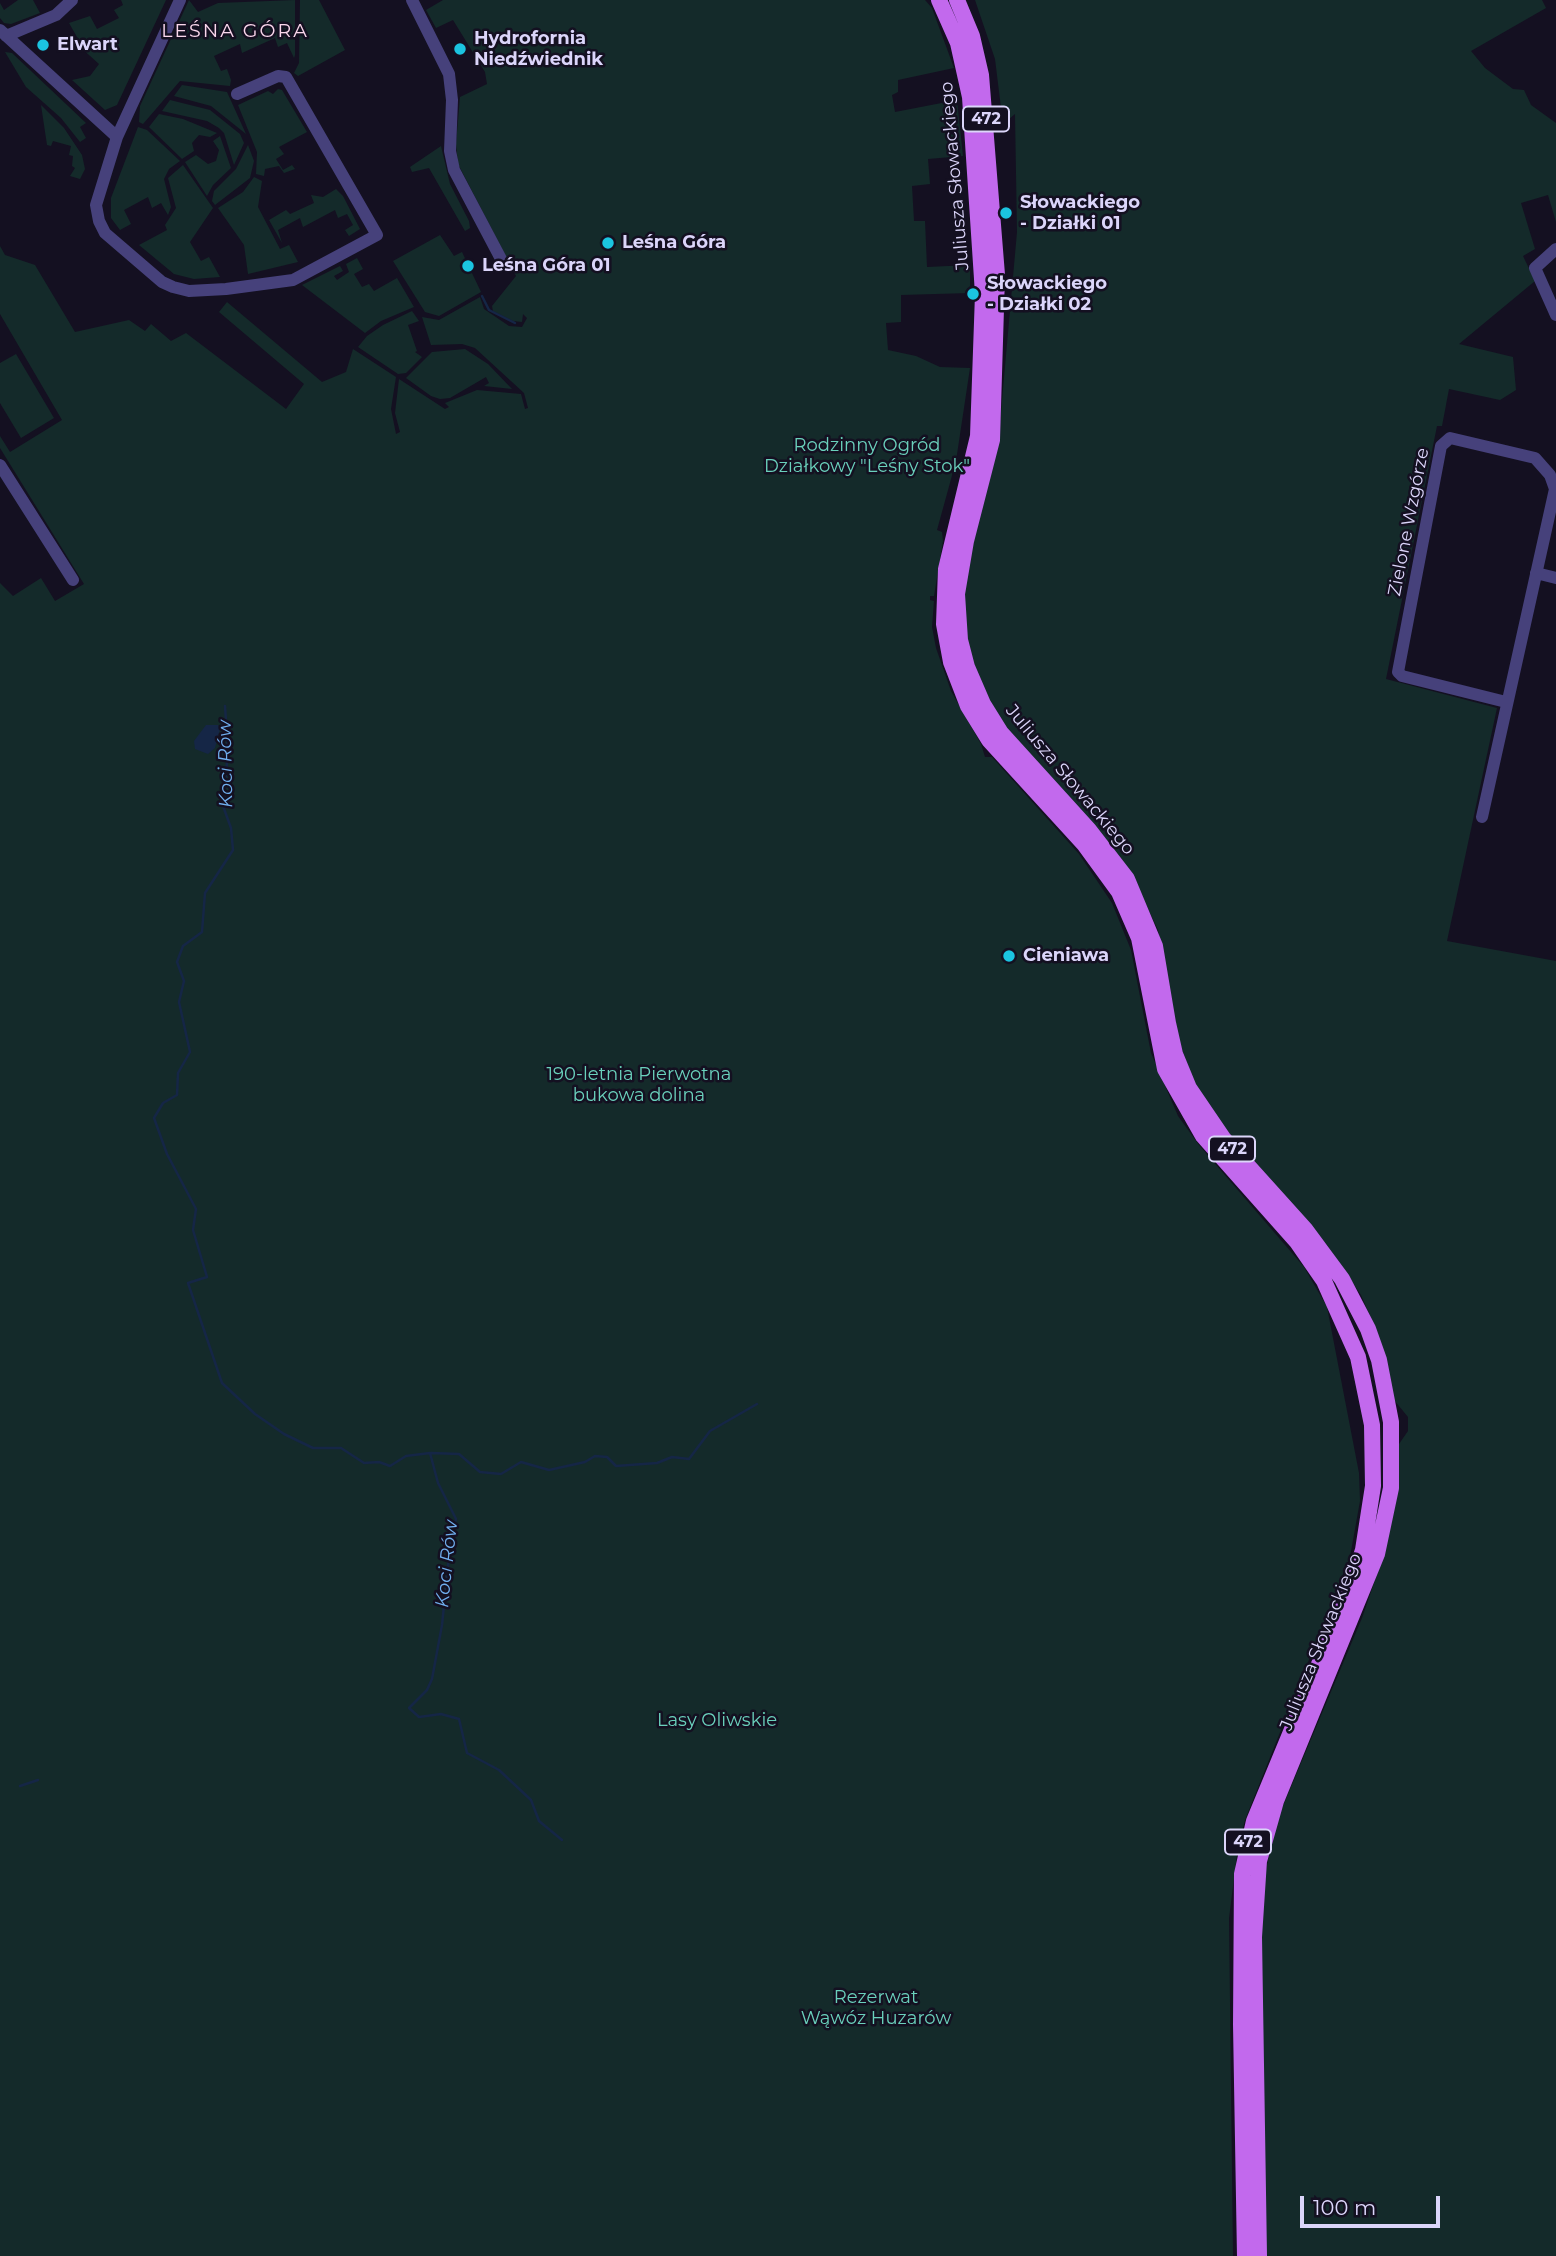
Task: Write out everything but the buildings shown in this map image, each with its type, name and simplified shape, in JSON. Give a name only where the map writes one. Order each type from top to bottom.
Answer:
[{"type":"main road","name":"Juliusza Słowackiego","points":[[939,0],[958,43],[970,97],[983,283],[978,436],[946,569],[944,615],[951,662],[968,706],[989,740],[1084,844],[1119,892],[1139,938],[1165,1069],[1203,1136],[1297,1242],[1324,1281],[1358,1357],[1373,1425],[1373,1486],[1363,1550],[1347,1598],[1254,1821],[1247,1847],[1240,1906],[1248,2025]]},
{"type":"main road","name":"Juliusza Słowackiego","points":[[957,0],[972,36],[981,75],[997,275],[992,440],[965,541],[957,594],[960,640],[967,667],[983,704],[1001,733],[1090,830],[1127,879],[1155,946],[1170,1034],[1189,1088],[1212,1126],[1305,1229],[1342,1279],[1368,1329],[1382,1372],[1391,1422],[1391,1488],[1377,1554],[1276,1801],[1259,1861],[1248,2025],[1245,2256]]},
{"type":"main road","name":"Juliusza Słowackiego","points":[[1248,2074],[1259,2256]]},
{"type":"street","points":[[72,0],[56,15],[3,33],[117,137]]},
{"type":"street","points":[[180,0],[117,137],[97,195],[99,221],[121,249],[162,282],[173,287],[200,291],[283,282],[313,271],[377,234],[286,77],[278,76],[237,94]]},
{"type":"street","points":[[412,0],[440,51],[449,74],[452,100],[450,151],[454,170],[501,259]]},
{"type":"street","points":[[1556,249],[1535,268],[1556,315]]},
{"type":"street","name":"Zielone Wzgórze","points":[[1482,817],[1555,493],[1545,468],[1535,458],[1456,438],[1445,441],[1441,446],[1398,672],[1402,676],[1506,702]]},
{"type":"street","points":[[0,465],[73,580]]},
{"type":"street","points":[[1536,573],[1556,578]]},
{"type":"green space","points":[[18,0],[33,0],[40,13],[11,24],[4,23],[0,18],[0,3],[4,10]]},
{"type":"green space","points":[[121,0],[166,0],[117,105],[105,110],[72,80],[90,76],[99,64],[79,46],[81,44],[69,23],[90,16],[97,29],[119,18],[114,10],[123,5]]},
{"type":"green space","points":[[189,0],[198,12],[218,3],[295,0],[294,58],[287,43],[278,47],[275,38],[242,53],[240,44],[214,56],[221,71],[227,69],[230,86],[180,81],[143,124],[139,122],[140,106]]},
{"type":"green space","points":[[300,0],[319,0],[345,50],[298,76],[294,73],[299,63]]},
{"type":"green space","name":"Lasy Oliwskie","points":[[443,0],[925,0],[932,8],[954,68],[898,80],[898,92],[892,95],[895,112],[957,100],[963,156],[928,159],[930,184],[912,186],[914,221],[925,221],[927,267],[970,265],[970,293],[901,295],[901,322],[886,323],[888,350],[916,356],[940,367],[970,368],[956,461],[937,530],[942,532],[943,541],[934,596],[930,596],[930,600],[934,601],[932,627],[936,648],[951,691],[981,744],[985,757],[992,757],[1079,854],[1112,903],[1131,950],[1151,1053],[1178,1116],[1199,1145],[1304,1267],[1327,1307],[1359,1473],[1360,1501],[1350,1557],[1245,1820],[1238,1846],[1229,1918],[1233,2256],[0,2256],[0,583],[13,596],[41,578],[55,601],[84,584],[0,448],[0,436],[10,452],[62,420],[0,314],[0,246],[5,255],[35,265],[75,332],[129,320],[145,331],[151,324],[171,341],[186,333],[286,409],[304,384],[219,312],[227,302],[322,382],[346,372],[353,349],[396,377],[391,409],[396,434],[400,432],[395,413],[399,379],[445,409],[449,407],[445,403],[477,390],[521,394],[525,409],[528,408],[524,393],[475,348],[462,344],[431,345],[422,317],[439,320],[480,297],[484,309],[509,326],[522,327],[527,318],[523,314],[522,322],[513,321],[493,311],[492,306],[516,276],[458,164],[456,144],[460,97],[487,84],[485,72],[453,20],[436,28],[426,10]]},
{"type":"green space","points":[[975,0],[1542,0],[1546,8],[1471,51],[1485,68],[1513,89],[1524,90],[1531,105],[1556,123],[1556,222],[1548,195],[1521,203],[1535,249],[1523,256],[1535,281],[1459,344],[1513,357],[1516,390],[1500,400],[1449,389],[1442,426],[1437,426],[1386,679],[1497,708],[1447,941],[1556,961],[1556,2256],[1266,2256],[1261,1892],[1277,1820],[1362,1618],[1383,1557],[1397,1496],[1399,1444],[1408,1431],[1408,1417],[1394,1400],[1378,1335],[1361,1295],[1327,1245],[1234,1141],[1196,1088],[1177,1036],[1158,930],[1131,873],[1110,845],[1004,727],[977,675],[967,640],[963,601],[966,567],[998,445],[1017,232],[1015,114],[1003,124],[995,59]]},
{"type":"green space","points":[[5,52],[12,53],[86,123],[80,127],[86,138],[80,142],[61,118],[26,87]]},
{"type":"green space","points":[[182,85],[227,92],[246,134],[211,106],[174,96]]},
{"type":"green space","points":[[278,89],[282,90],[307,132],[279,147],[284,154],[276,159],[283,170],[292,165],[295,169],[284,173],[279,166],[265,169],[264,176],[256,174],[257,152],[238,105],[268,91],[273,94]]},
{"type":"green space","points":[[170,100],[210,110],[240,134],[244,143],[234,165],[224,133],[207,121],[162,111]]},
{"type":"green space","points":[[41,105],[64,128],[82,155],[85,169],[80,179],[70,176],[75,168],[72,166],[73,156],[69,155],[71,146],[53,141],[51,146],[47,145]]},
{"type":"green space","points":[[159,114],[183,119],[217,133],[210,137],[199,135],[192,143],[194,151],[182,159],[149,127]]},
{"type":"green space","points":[[138,127],[147,130],[180,161],[169,169],[164,179],[171,207],[168,215],[161,203],[152,208],[148,197],[124,210],[131,224],[120,230],[111,218],[111,198]]},
{"type":"green space","points":[[220,136],[231,168],[213,185],[207,196],[185,162],[196,155],[208,164],[216,161],[219,150],[213,141]]},
{"type":"green space","points":[[248,145],[254,161],[250,178],[215,205],[212,201],[214,191],[236,169]]},
{"type":"green space","points":[[441,146],[450,184],[469,221],[470,228],[465,231],[429,168],[412,172],[410,167]]},
{"type":"green space","points":[[183,165],[213,208],[190,242],[201,261],[209,257],[220,277],[194,279],[174,274],[139,245],[167,230],[165,225],[176,208],[168,178]]},
{"type":"green space","points":[[254,177],[262,181],[258,207],[280,249],[289,245],[298,262],[248,274],[244,245],[218,208],[243,192]]},
{"type":"green space","points":[[336,189],[343,196],[360,229],[349,236],[345,230],[353,225],[347,214],[338,218],[335,210],[303,227],[300,218],[278,230],[282,243],[269,220],[286,210],[290,214],[314,203],[311,195],[323,197]]},
{"type":"green space","points":[[440,235],[454,256],[462,252],[481,292],[439,316],[425,312],[393,261]]},
{"type":"green space","points":[[357,258],[363,269],[354,274],[362,287],[369,284],[374,291],[397,278],[414,307],[381,321],[365,333],[302,285],[340,266],[343,271],[334,276],[337,280],[349,272],[346,264]]},
{"type":"green space","points":[[412,311],[419,321],[408,325],[417,351],[415,352],[422,357],[406,373],[398,374],[358,347],[367,336],[383,325]]},
{"type":"green space","points":[[465,349],[488,364],[512,389],[484,386],[489,383],[486,377],[450,398],[440,399],[431,396],[406,378],[432,352]]},
{"type":"green space","points":[[16,354],[54,418],[21,438],[0,403],[0,363]]},
{"type":"water","points":[[206,725],[218,725],[220,729],[215,748],[208,754],[195,749],[194,741]]},
{"type":"waterway","points":[[482,296],[489,310],[515,323]]},
{"type":"waterway","name":"Koci Rów","points":[[225,706],[228,751],[223,806],[231,828],[233,850],[205,893],[202,932],[183,946],[177,962],[184,981],[179,1002],[190,1052],[178,1073],[177,1095],[163,1103],[154,1118],[167,1154],[196,1209],[193,1230],[207,1277],[188,1283],[222,1383],[255,1414],[284,1434],[313,1448],[341,1448],[364,1463],[379,1462],[390,1466],[406,1456],[430,1453],[438,1483],[456,1519],[451,1537],[442,1625],[432,1679],[427,1690],[409,1708],[419,1717],[441,1714],[459,1719],[467,1753],[499,1770],[531,1800],[539,1821],[562,1840]]},
{"type":"waterway","points":[[431,1453],[459,1454],[480,1472],[501,1474],[521,1462],[549,1470],[585,1462],[595,1456],[607,1457],[616,1466],[657,1463],[672,1457],[689,1459],[710,1431],[757,1404]]},
{"type":"waterway","points":[[20,1786],[38,1780]]},
{"type":"place","name":"Elwart","points":[[43,45]]},
{"type":"place","name":"Hydrofornia Niedźwiednik","points":[[460,49]]},
{"type":"place","name":"Słowackiego - Działki 01","points":[[1006,213]]},
{"type":"place","name":"Leśna Góra","points":[[608,243]]},
{"type":"place","name":"Leśna Góra 01","points":[[468,266]]},
{"type":"place","name":"Słowackiego - Działki 02","points":[[973,294]]},
{"type":"place","name":"Cieniawa","points":[[1009,956]]},
{"type":"district","name":"LEŚNA GÓRA","points":[[235,31]]},
{"type":"park label","name":"Rodzinny Ogród Działkowy \"Leśny Stok\"","points":[[867,456]]},
{"type":"park label","name":"190-letnia Pierwotna bukowa dolina","points":[[639,1085]]},
{"type":"park label","name":"Rezerwat Wąwóz Huzarów","points":[[876,2008]]}]
